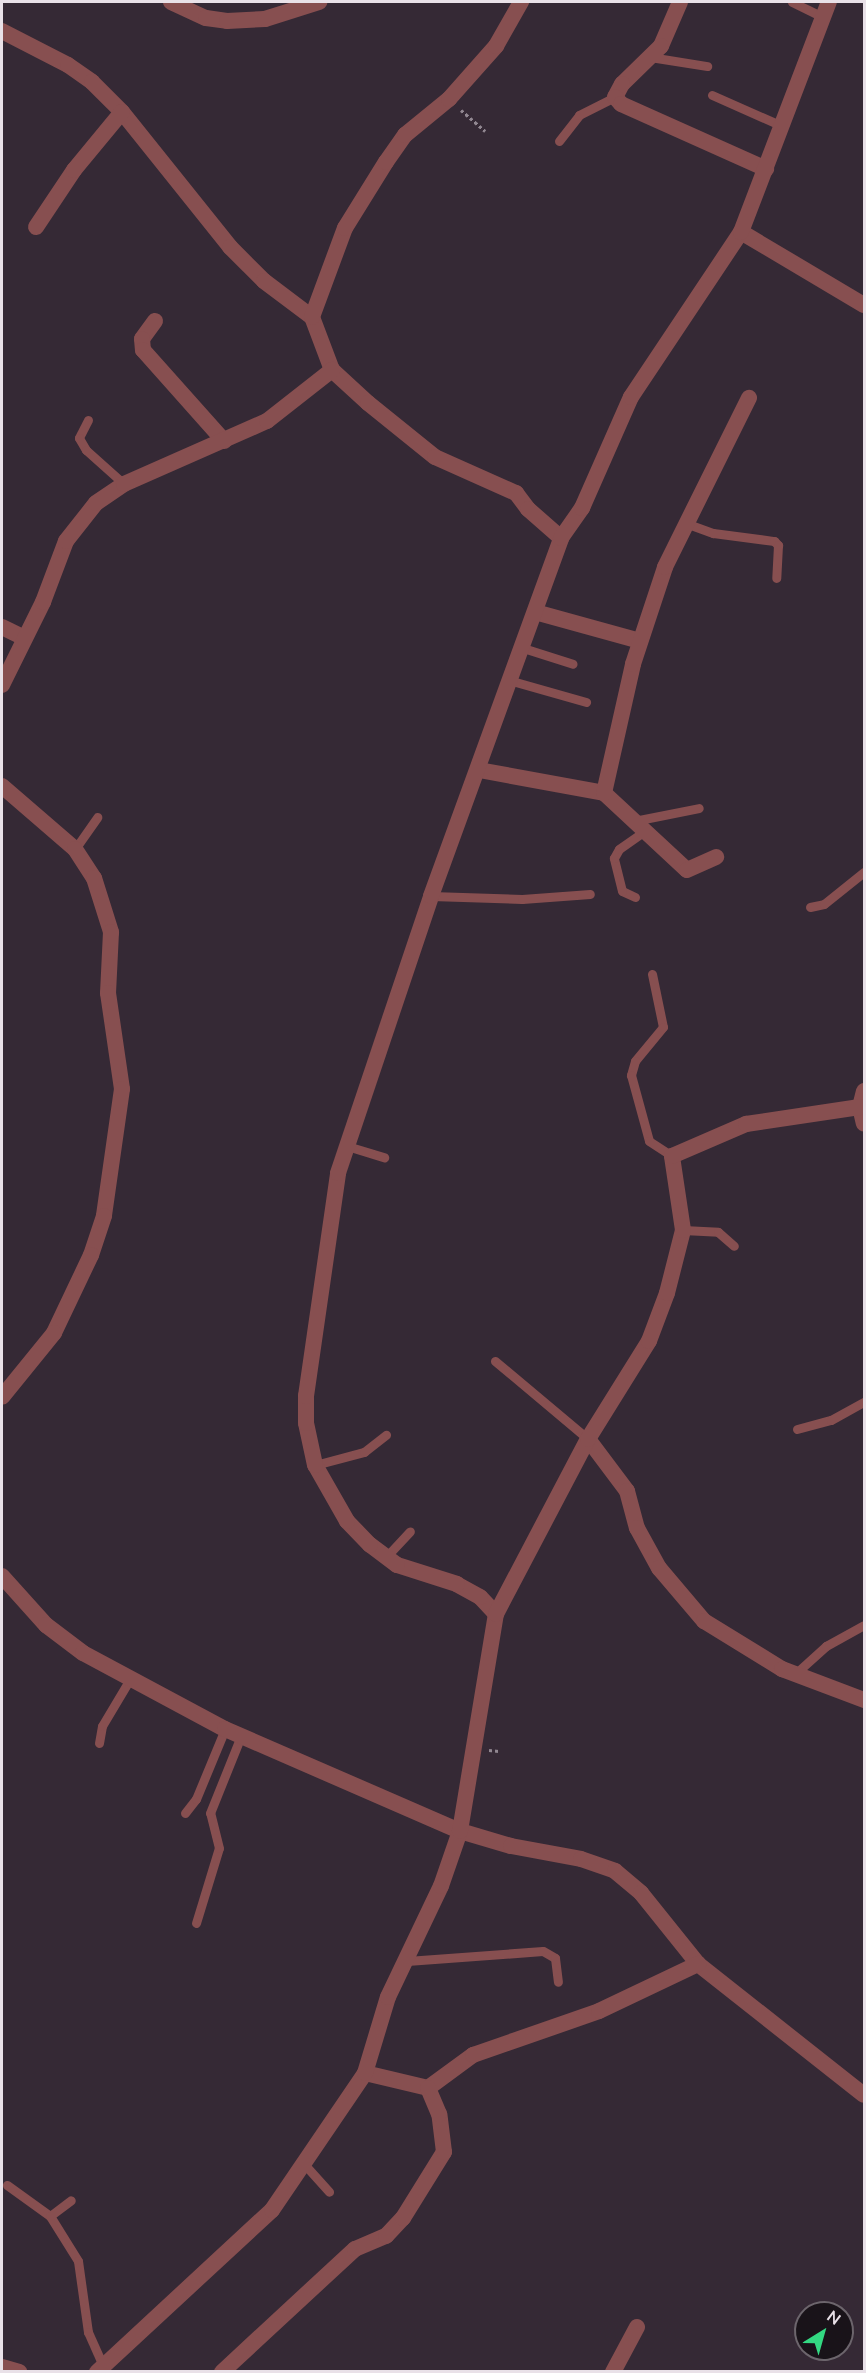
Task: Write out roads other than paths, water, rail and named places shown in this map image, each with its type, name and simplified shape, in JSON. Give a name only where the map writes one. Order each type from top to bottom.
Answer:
[{"type":"street","points":[[171,2],[206,18],[227,21],[265,19],[319,2]]},
{"type":"street","points":[[312,317],[345,228],[386,162],[405,135],[449,99],[496,46],[521,2]]},
{"type":"street","points":[[680,2],[667,37],[622,84],[615,97],[621,105],[766,169]]},
{"type":"street","points":[[496,1614],[480,1598],[457,1584],[397,1565],[386,1557],[347,1521],[315,1466],[306,1423],[306,1396],[338,1173],[431,896],[512,681],[561,538],[582,508],[631,397],[741,232],[826,9]]},
{"type":"street","points":[[2,31],[68,65],[92,82],[122,112],[230,247],[264,281],[312,317],[332,370],[413,442],[435,457],[502,484],[561,538]]},
{"type":"street","points":[[36,227],[74,170],[122,112]]},
{"type":"street","points":[[741,232],[864,305]]},
{"type":"street","points":[[155,321],[142,339],[143,350],[224,441]]},
{"type":"street","points":[[2,685],[25,638],[66,541],[96,503],[124,484],[267,421],[332,370]]},
{"type":"street","points":[[604,793],[640,641],[665,567],[749,399]]},
{"type":"street","points":[[535,612],[640,641]]},
{"type":"street","points":[[2,627],[25,638]]},
{"type":"street","points":[[479,770],[604,793],[687,870],[716,857]]},
{"type":"street","points":[[2,786],[75,849],[94,878],[111,932],[108,993],[122,1089],[117,1143],[104,1216],[68,1310],[2,1397]]},
{"type":"street","points":[[100,2368],[272,2210],[305,2165],[365,2073],[388,1997],[441,1886],[460,1831],[496,1614],[588,1439],[648,1341],[667,1293],[683,1230],[672,1156],[746,1124],[862,1099],[864,1124]]},
{"type":"street","points":[[588,1439],[627,1491],[637,1528],[680,1596],[704,1621],[740,1646],[795,1674],[864,1700]]},
{"type":"street","points":[[2,1576],[56,1632],[82,1653],[225,1729],[460,1831],[512,1846],[581,1859],[615,1871],[641,1893],[698,1964],[864,2095]]},
{"type":"street","points":[[365,2073],[428,2088],[473,2055],[600,2011],[698,1964]]},
{"type":"street","points":[[222,2372],[355,2249],[386,2236],[403,2218],[444,2152],[439,2114],[428,2088]]},
{"type":"street","points":[[613,2372],[637,2327]]},
{"type":"street","points":[[2,2367],[18,2372]]},
{"type":"lane","points":[[792,2],[826,9]]},
{"type":"lane","points":[[650,57],[707,66]]},
{"type":"lane","points":[[712,95],[782,126]]},
{"type":"lane","points":[[559,141],[579,115],[615,97]]},
{"type":"lane","points":[[88,420],[79,438],[86,450],[124,484]]},
{"type":"lane","points":[[688,524],[713,533],[774,541],[778,545],[776,578]]},
{"type":"lane","points":[[523,648],[573,664]]},
{"type":"lane","points":[[512,681],[586,702]]},
{"type":"lane","points":[[635,897],[622,891],[614,858],[619,849],[639,826],[699,808]]},
{"type":"lane","points":[[75,849],[98,818]]},
{"type":"lane","points":[[810,908],[832,899],[864,872]]},
{"type":"lane","points":[[431,896],[522,899],[590,894]]},
{"type":"lane","points":[[652,974],[663,1027],[635,1061],[631,1075],[649,1141],[672,1156]]},
{"type":"lane","points":[[347,1146],[384,1157]]},
{"type":"lane","points":[[683,1230],[717,1232],[734,1246]]},
{"type":"lane","points":[[495,1361],[588,1439]]},
{"type":"lane","points":[[797,1429],[831,1420],[864,1402]]},
{"type":"lane","points":[[315,1466],[364,1452],[386,1435]]},
{"type":"lane","points":[[386,1557],[410,1531]]},
{"type":"lane","points":[[795,1674],[826,1646],[864,1625]]},
{"type":"lane","points":[[99,1743],[102,1726],[130,1679]]},
{"type":"lane","points":[[184,1813],[196,1799],[225,1729]]},
{"type":"lane","points":[[195,1923],[219,1848],[210,1813],[241,1736]]},
{"type":"lane","points":[[407,1961],[543,1951],[555,1958],[558,1982]]},
{"type":"lane","points":[[305,2165],[329,2192]]},
{"type":"lane","points":[[7,2185],[50,2216],[78,2261],[88,2332],[100,2368]]},
{"type":"lane","points":[[50,2216],[71,2200]]}]
